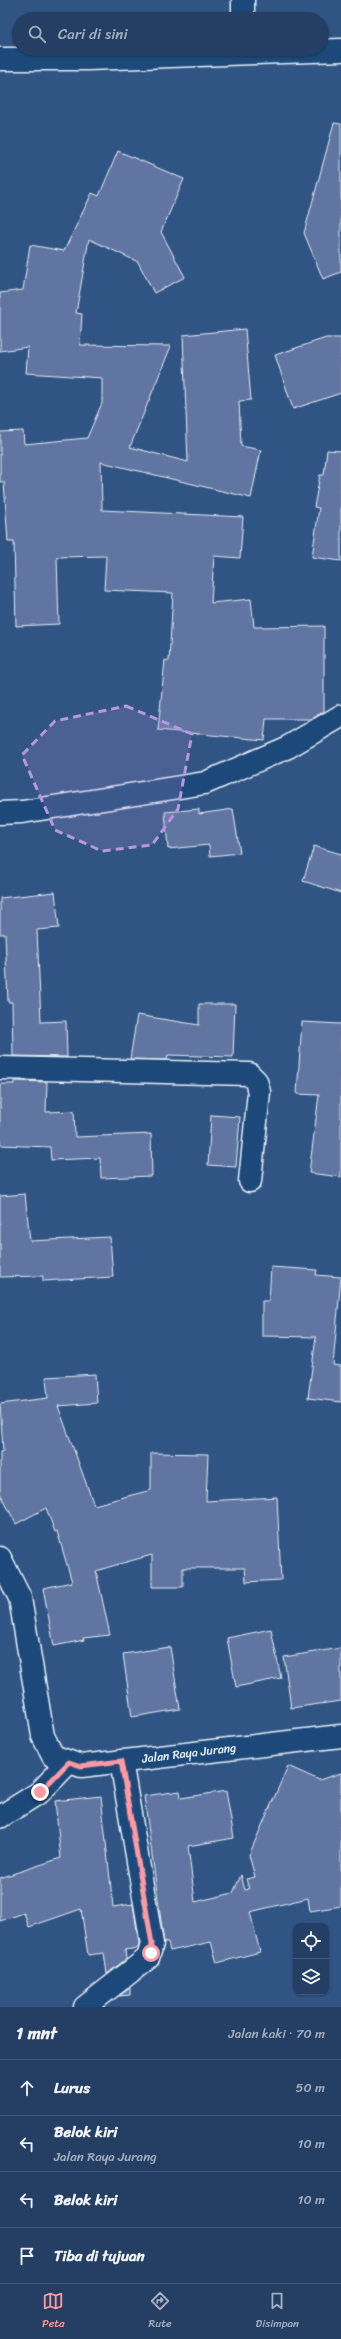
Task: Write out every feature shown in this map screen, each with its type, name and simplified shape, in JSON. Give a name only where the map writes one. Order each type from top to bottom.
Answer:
[{"type":"street","points":[[243,0],[243,12]]},
{"type":"street","points":[[329,50],[341,50]]},
{"type":"street","points":[[0,59],[104,56]]},
{"type":"street","points":[[0,813],[22,812],[205,783],[288,747],[341,716]]},
{"type":"street","points":[[0,1068],[249,1074],[256,1081],[259,1092],[250,1180]]},
{"type":"street","name":"Jalan Raya Jurang","points":[[0,1558],[20,1598],[43,1736],[53,1756],[81,1766],[341,1736]]},
{"type":"street","points":[[85,2007],[148,1958],[152,1944],[121,1761]]},
{"type":"street","points":[[0,1817],[40,1792],[69,1762]]},
{"type":"highlighted area","points":[[126,706],[192,734],[178,809],[152,845],[102,851],[55,830],[22,755],[55,721]]},
{"type":"building","points":[[334,123],[341,124],[341,272],[323,279],[304,233]]},
{"type":"building","points":[[118,151],[184,179],[161,232],[185,277],[154,293],[138,262],[89,239],[76,313],[82,314],[80,345],[171,346],[130,447],[188,462],[183,335],[245,329],[251,400],[239,401],[241,446],[261,450],[251,498],[101,462],[102,510],[243,517],[240,558],[214,556],[211,603],[251,599],[254,627],[324,626],[324,711],[312,719],[266,719],[264,740],[158,730],[165,660],[169,661],[173,593],[104,590],[106,556],[57,557],[59,624],[16,626],[14,542],[8,542],[4,482],[0,482],[0,432],[23,431],[24,444],[87,438],[102,403],[102,378],[26,373],[28,347],[0,351],[0,293],[23,290],[30,245],[64,251],[92,193],[99,196]]},
{"type":"building","points":[[326,338],[341,338],[341,393],[293,409],[275,355]]},
{"type":"building","points":[[327,450],[341,451],[341,561],[312,557],[319,508],[314,507],[320,475],[324,475]]},
{"type":"building","points":[[199,809],[199,814],[233,809],[240,853],[210,856],[209,845],[168,849],[165,812]]},
{"type":"building","points":[[314,846],[341,854],[341,893],[303,881]]},
{"type":"building","points":[[55,892],[59,928],[37,930],[41,1022],[66,1021],[67,1057],[13,1056],[12,1002],[8,1002],[5,934],[0,934],[0,898]]},
{"type":"building","points":[[199,1004],[235,1004],[233,1057],[168,1055],[167,1060],[130,1059],[137,1015],[199,1025]]},
{"type":"building","points":[[302,1022],[341,1024],[341,1177],[309,1173],[319,1095],[297,1094]]},
{"type":"building","points":[[14,1081],[47,1082],[46,1112],[74,1111],[75,1137],[151,1134],[152,1176],[101,1178],[100,1158],[51,1160],[50,1147],[0,1145],[0,1084],[14,1084]]},
{"type":"building","points":[[211,1115],[240,1117],[236,1167],[208,1165]]},
{"type":"building","points":[[25,1194],[30,1241],[110,1237],[113,1277],[43,1281],[43,1276],[0,1277],[0,1196]]},
{"type":"building","points":[[271,1267],[317,1270],[316,1275],[341,1277],[333,1365],[341,1366],[341,1402],[308,1398],[316,1337],[262,1336],[262,1301],[269,1301]]},
{"type":"building","points":[[95,1374],[97,1403],[58,1406],[94,1505],[151,1490],[151,1453],[208,1454],[206,1501],[277,1497],[281,1580],[246,1582],[245,1568],[183,1568],[183,1587],[152,1587],[152,1555],[119,1564],[96,1571],[110,1635],[83,1638],[84,1640],[54,1646],[43,1588],[72,1582],[57,1531],[55,1532],[46,1508],[16,1524],[0,1493],[0,1452],[3,1451],[0,1404],[48,1398],[46,1377]]},
{"type":"building","points":[[271,1629],[281,1678],[236,1687],[227,1638]]},
{"type":"building","points":[[170,1647],[180,1709],[132,1717],[123,1654]]},
{"type":"building","points":[[341,1648],[341,1701],[291,1708],[284,1657]]},
{"type":"building","points":[[288,1766],[319,1780],[341,1773],[341,1906],[310,1911],[308,1898],[250,1912],[260,1952],[217,1963],[211,1942],[170,1951],[168,1943],[164,1943],[144,1796],[180,1791],[181,1798],[226,1791],[234,1838],[188,1846],[195,1902],[233,1893],[241,1875],[245,1890],[249,1889],[246,1879],[255,1877],[249,1855]]},
{"type":"building","points":[[101,1796],[113,1907],[133,1904],[139,1943],[138,1948],[125,1950],[126,1959],[107,1974],[104,1953],[88,1955],[81,1909],[29,1927],[24,1913],[0,1921],[0,1878],[61,1858],[55,1801]]},
{"type":"building","points":[[130,1988],[130,1995],[119,1996]]},
{"type":"route","points":[[40,1792],[69,1762],[81,1766],[121,1761],[152,1944],[151,1953]]}]
